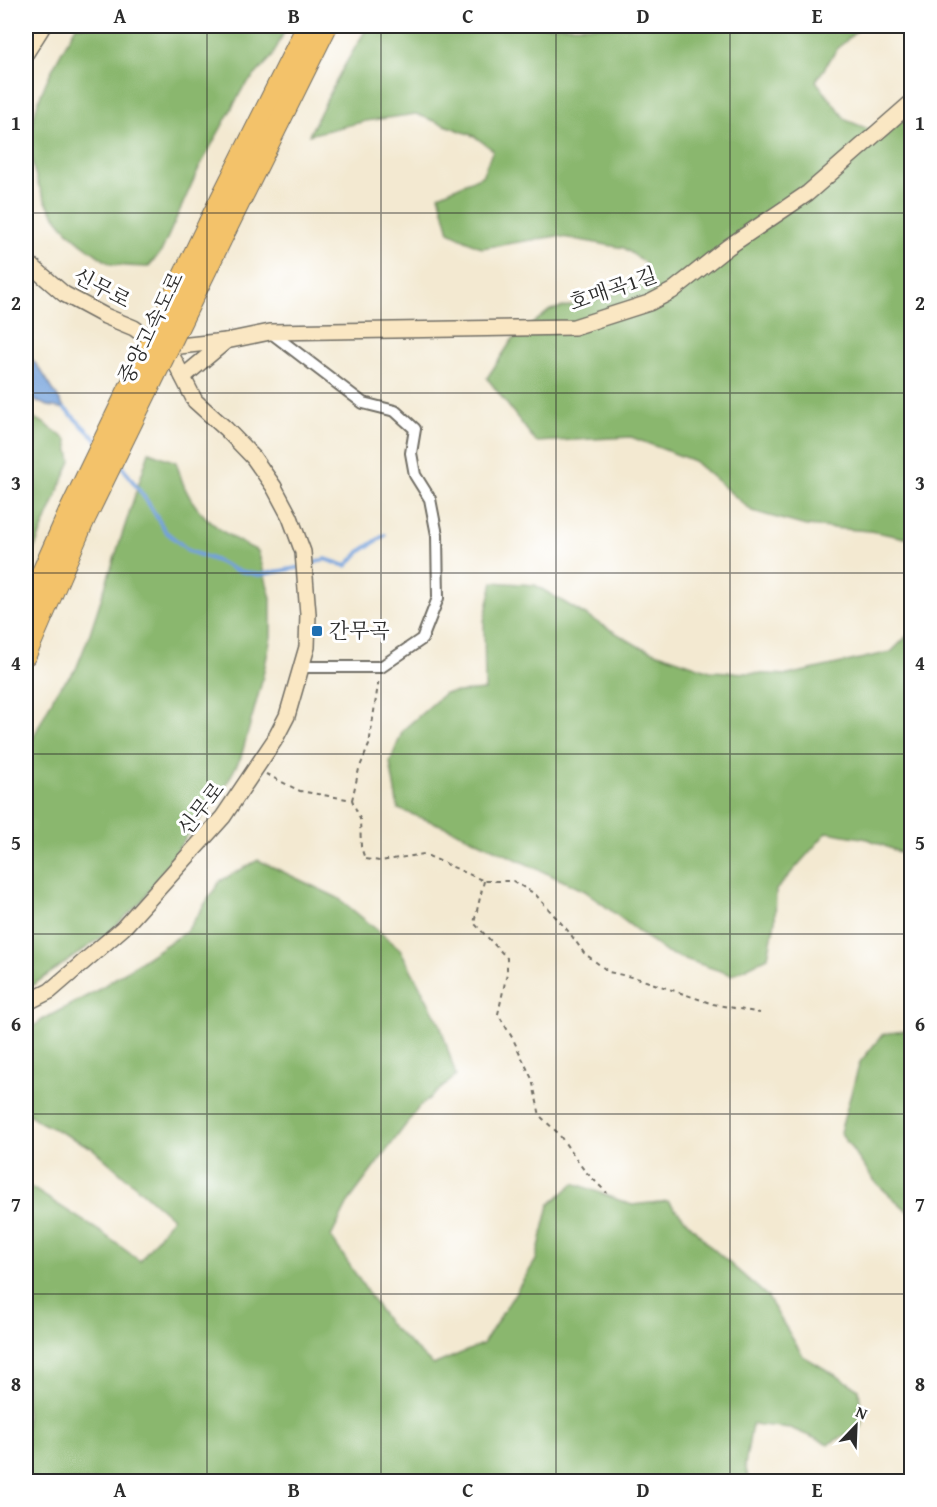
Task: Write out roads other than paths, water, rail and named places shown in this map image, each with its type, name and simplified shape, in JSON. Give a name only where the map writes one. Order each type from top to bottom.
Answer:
[{"type":"highway","name":"중앙고속도로","points":[[26,608],[76,517],[218,225],[307,26]]},
{"type":"highway","name":"중앙고속도로","points":[[218,225],[327,26]]},
{"type":"highway","name":"중앙고속도로","points":[[26,656],[76,517]]},
{"type":"street","points":[[26,53],[43,26]]},
{"type":"street","name":"호매곡1길","points":[[160,348],[270,332],[574,327],[649,303],[672,291],[728,247],[808,193],[912,102]]},
{"type":"street","name":"신무로","points":[[26,261],[64,294],[105,316],[134,328],[171,356],[195,401],[252,457],[274,487],[290,516],[303,552],[307,579],[307,647],[287,716],[256,769],[223,817],[123,928],[50,991],[26,1003]]},
{"type":"street","points":[[270,332],[363,403],[396,411],[416,429],[411,453],[415,475],[430,499],[437,535],[438,598],[422,639],[381,667],[301,667]]},
{"type":"street","points":[[183,377],[226,340]]},
{"type":"water","points":[[26,352],[42,372],[65,409],[48,406],[26,397]]},
{"type":"waterway","points":[[65,409],[97,440]]},
{"type":"waterway","points":[[119,462],[165,531],[189,551],[235,570],[259,575],[302,567]]},
{"type":"waterway","points":[[309,565],[325,559],[346,566],[361,551],[385,535]]},
{"type":"place","name":"간무곡","points":[[317,631]]}]
